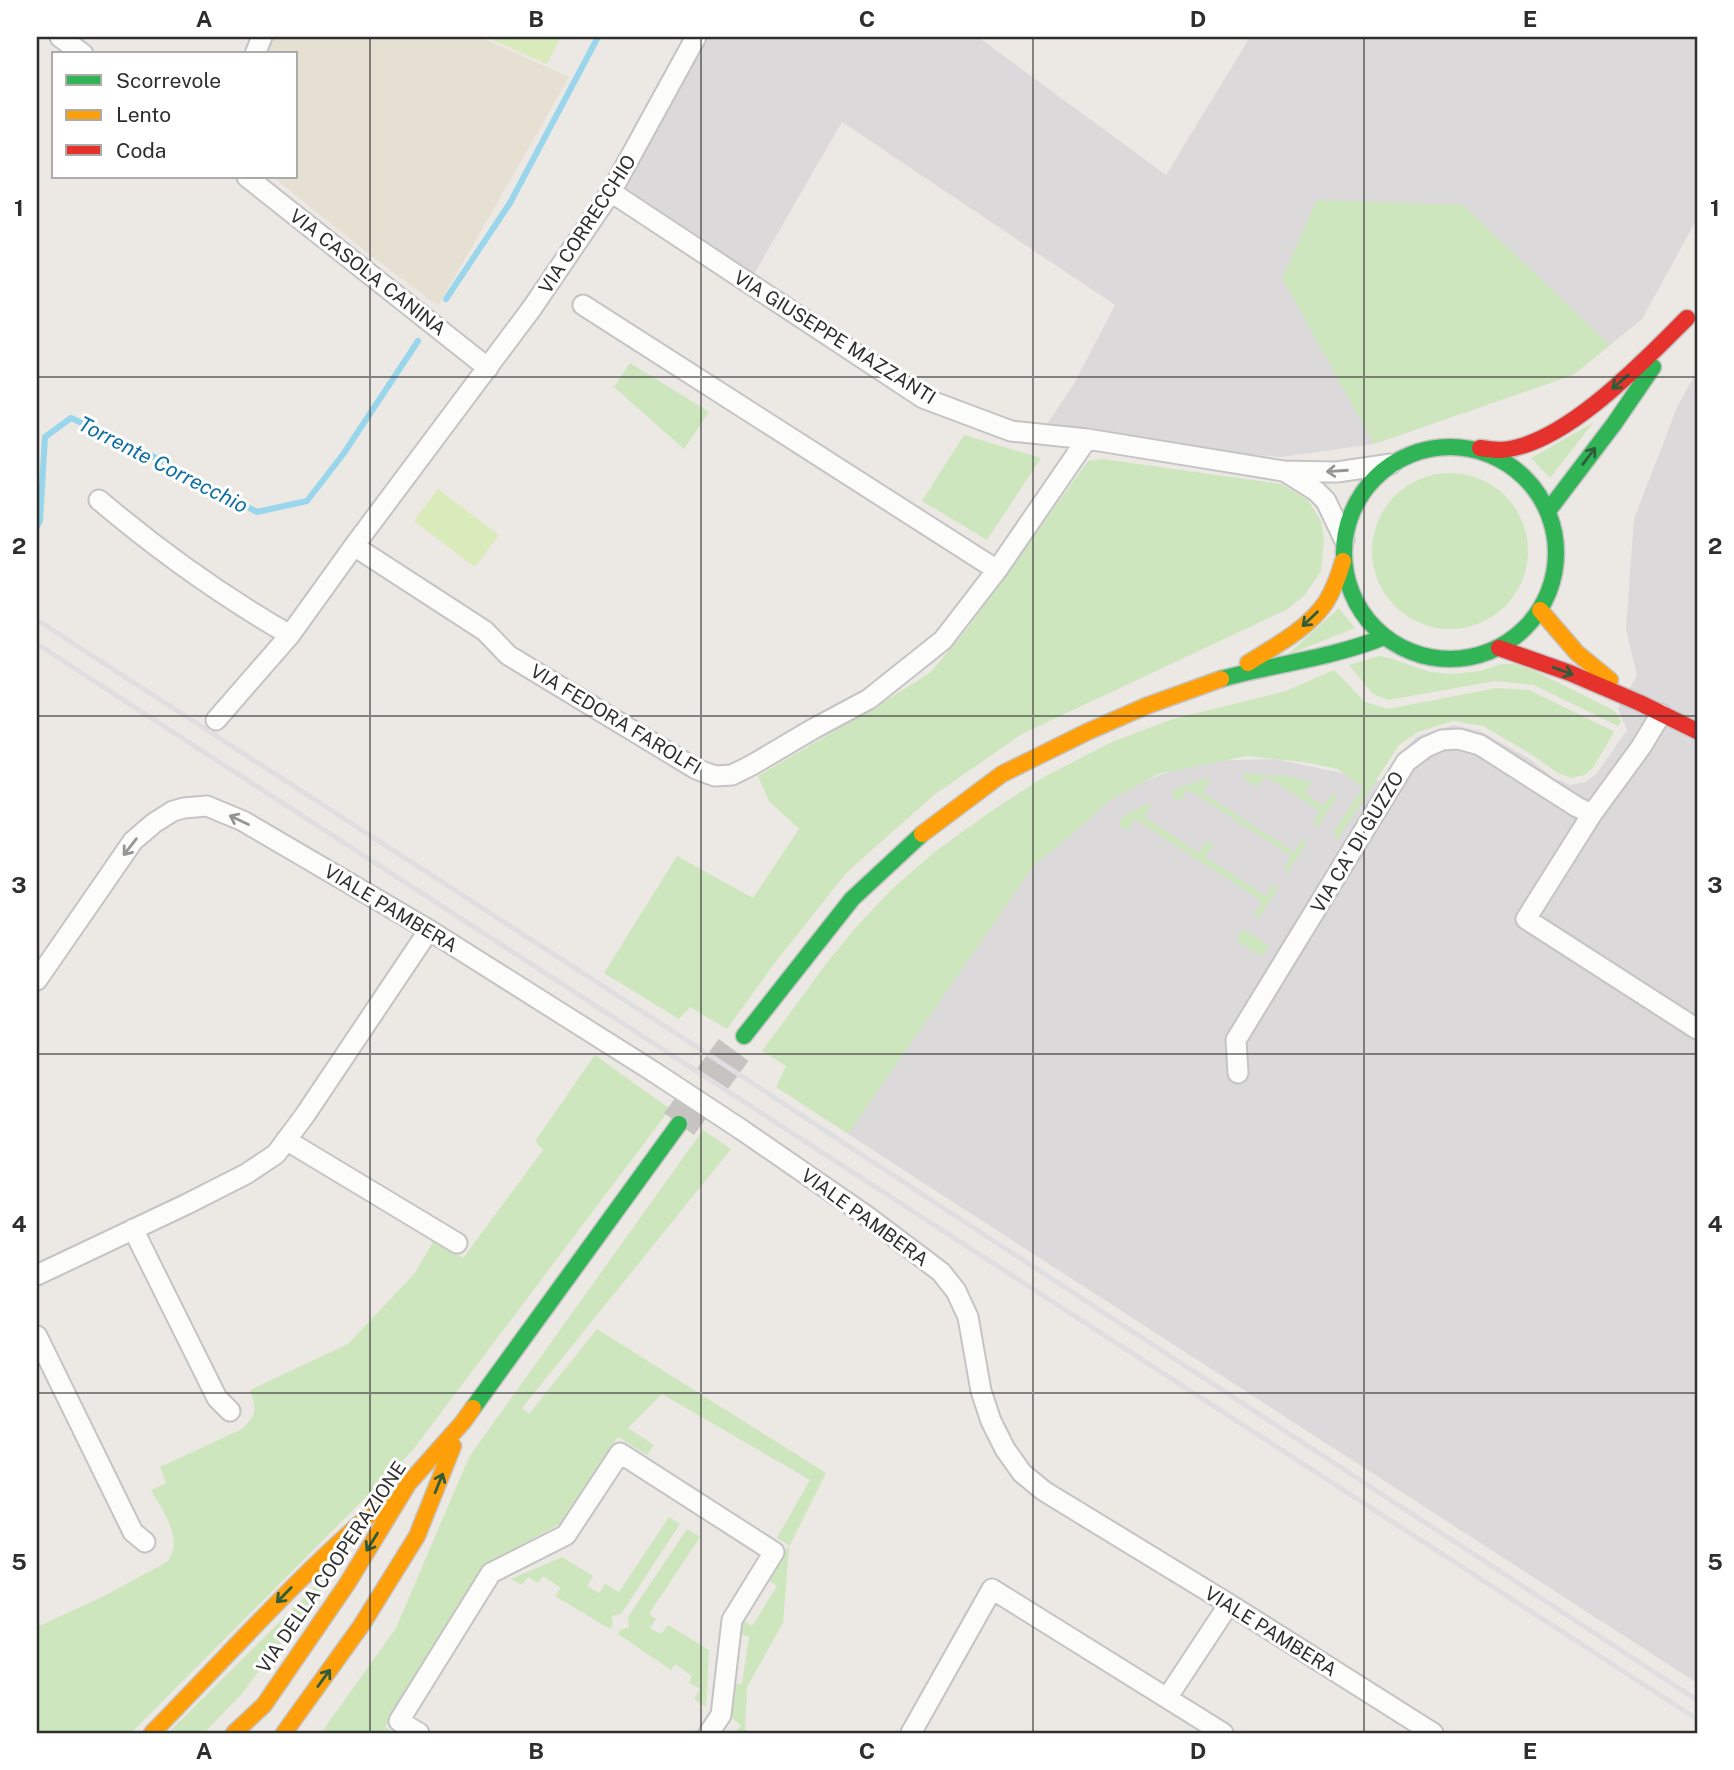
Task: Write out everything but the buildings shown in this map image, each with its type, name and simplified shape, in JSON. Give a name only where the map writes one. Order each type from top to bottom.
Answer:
[{"type":"main road","points":[[1548,511],[1614,424],[1697,301]]},
{"type":"main road","points":[[1446,447],[1506,450],[1550,435],[1605,396],[1687,318]]},
{"type":"main road","points":[[1446,447],[1467,448],[1488,454],[1507,463],[1524,476],[1538,492],[1548,511],[1555,535],[1556,561],[1551,587],[1540,610],[1522,631],[1499,648],[1452,660],[1427,657],[1404,650],[1384,637],[1363,616],[1349,589],[1343,561],[1349,517],[1359,496],[1373,478],[1391,464],[1417,452],[1446,447]]},
{"type":"main road","points":[[1223,678],[1292,636],[1323,606],[1343,561]]},
{"type":"main road","points":[[1540,610],[1577,653],[1640,703]]},
{"type":"main road","points":[[744,1037],[852,899],[925,831],[1002,774],[1146,706],[1223,678],[1325,655],[1384,637]]},
{"type":"main road","points":[[1499,648],[1570,673],[1697,731]]},
{"type":"main road","name":"VIA DELLA COOPERAZIONE","points":[[234,1733],[264,1705],[346,1584],[408,1484],[463,1422],[680,1124]]},
{"type":"main road","name":"VIA DELLA COOPERAZIONE","points":[[284,1733],[362,1626],[417,1536],[463,1422]]},
{"type":"main road","points":[[152,1733],[300,1578],[357,1524],[408,1484]]},
{"type":"main road","points":[[378,1629],[417,1536]]},
{"type":"street","points":[[60,37],[80,52]]},
{"type":"street","name":"VIA CORRECCHIO","points":[[216,720],[290,635],[533,308],[611,192],[696,37]]},
{"type":"street","name":"VIA CASOLA CANINA","points":[[248,178],[488,368]]},
{"type":"street","name":"VIA GIUSEPPE MAZZANTI","points":[[611,192],[923,398],[1011,431],[1087,439],[1283,471],[1337,472],[1391,464]]},
{"type":"street","points":[[583,305],[997,570]]},
{"type":"street","name":"VIA FEDORA FAROLFI","points":[[354,546],[485,631],[508,655],[696,769],[715,776],[732,775],[869,699],[943,640],[997,570],[1087,439]]},
{"type":"street","name":"VIA GIUSEPPE MAZZANTI","points":[[1283,471],[1304,482],[1326,501],[1344,539]]},
{"type":"street","points":[[99,500],[184,567],[258,617],[290,635]]},
{"type":"street","points":[[1661,713],[1641,747],[1592,814],[1526,919],[1697,1029]]},
{"type":"street","name":"VIA CA' DI GUZZO","points":[[1238,1073],[1236,1040],[1406,762],[1426,747],[1442,740],[1459,739],[1480,745],[1592,814]]},
{"type":"street","name":"VIALE PAMBERA","points":[[37,980],[133,841],[154,823],[173,811],[207,806],[243,821],[429,930],[654,1072],[868,1217],[941,1272],[957,1291],[968,1317],[981,1391],[991,1421],[1005,1449],[1022,1473],[1044,1491],[1433,1733]]},
{"type":"street","points":[[37,1275],[246,1174],[276,1154],[429,930]]},
{"type":"street","points":[[286,1140],[457,1242]]},
{"type":"street","points":[[133,1229],[217,1398],[230,1411]]},
{"type":"street","points":[[37,1336],[133,1532],[145,1542]]},
{"type":"street","points":[[419,1733],[399,1721],[491,1573],[566,1535],[620,1453],[774,1552],[732,1619],[721,1715],[709,1733]]},
{"type":"street","points":[[911,1733],[992,1589],[1223,1733]]},
{"type":"street","points":[[1167,1698],[1229,1604]]},
{"type":"shaded area","points":[[272,37],[480,37],[569,77],[438,306],[274,178],[298,178],[298,52],[266,52]]},
{"type":"shaded area","points":[[687,37],[978,37],[1166,175],[1250,37],[1697,37],[1697,219],[1642,319],[1573,375],[1374,444],[1281,457],[1142,446],[1041,433],[1074,384],[1115,305],[842,122],[747,286],[608,187]]},
{"type":"shaded area","points":[[1697,371],[1697,1683],[848,1134],[1020,857],[1126,788],[1198,761],[1275,759],[1380,781],[1399,754],[1418,736],[1453,725],[1480,731],[1528,758],[1555,779],[1570,785],[1586,782],[1597,773],[1627,730],[1618,709],[1637,675],[1626,629],[1634,519],[1678,405]]},
{"type":"green space","points":[[486,37],[561,37],[547,64]]},
{"type":"green space","points":[[1317,200],[1463,205],[1610,345],[1573,375],[1374,444],[1282,278]]},
{"type":"green space","points":[[630,363],[709,412],[684,449],[614,387]]},
{"type":"green space","points":[[1593,423],[1550,478],[1531,458]]},
{"type":"green space","points":[[964,435],[1041,458],[987,540],[922,501]]},
{"type":"green space","points":[[1103,459],[1281,484],[1308,500],[1321,521],[1324,540],[1321,571],[1304,596],[1286,610],[1022,734],[934,795],[847,872],[774,964],[727,1029],[690,1007],[679,1019],[604,973],[677,856],[753,898],[799,829],[769,801],[758,776],[930,673],[967,629],[1088,461]]},
{"type":"green space","points":[[1450,473],[1480,479],[1505,496],[1522,521],[1528,551],[1522,581],[1505,606],[1480,623],[1450,629],[1420,623],[1395,606],[1378,581],[1372,551],[1378,521],[1395,496],[1420,479]]},
{"type":"green space","points":[[438,489],[499,535],[475,567],[414,521]]},
{"type":"green space","points":[[1339,608],[1355,628],[1287,655]]},
{"type":"green space","points":[[1379,656],[1430,672],[1453,674],[1480,671],[1501,664],[1514,664],[1533,670],[1615,711],[1621,721],[1618,726],[1534,685],[1495,681],[1388,700],[1373,694],[1349,665]]},
{"type":"green space","points":[[1334,670],[1365,702],[1388,709],[1496,688],[1529,690],[1613,731],[1613,734],[1593,768],[1584,775],[1571,778],[1558,773],[1483,726],[1453,721],[1418,732],[1399,745],[1338,839],[1335,830],[1363,787],[1338,769],[1247,756],[1158,774],[1109,801],[1034,865],[848,1134],[776,1087],[786,1066],[762,1051],[858,925],[893,888],[937,850],[1044,777],[1112,742],[1173,719],[1286,691]]},
{"type":"green space","points":[[1244,773],[1287,776],[1312,782],[1305,793],[1323,806],[1333,793],[1337,796],[1318,827],[1313,823],[1320,811],[1265,776],[1257,787],[1245,780]]},
{"type":"green space","points":[[1206,778],[1210,780],[1202,792],[1294,852],[1303,839],[1307,842],[1288,872],[1284,869],[1291,856],[1187,789],[1180,802],[1172,796],[1173,790]]},
{"type":"green space","points":[[1145,804],[1152,805],[1144,817],[1199,853],[1207,841],[1213,845],[1205,857],[1266,896],[1273,885],[1278,889],[1259,917],[1254,914],[1262,901],[1134,819],[1127,831],[1119,826],[1120,819]]},
{"type":"green space","points":[[1243,929],[1269,946],[1262,957],[1236,940]]},
{"type":"green space","points":[[595,1055],[670,1109],[412,1451],[133,1731],[37,1733],[37,1627],[102,1597],[167,1562],[172,1553],[174,1544],[170,1526],[151,1490],[166,1483],[160,1467],[242,1429],[251,1420],[254,1411],[250,1390],[348,1344],[415,1273],[434,1240],[463,1258],[543,1150],[535,1141]]},
{"type":"green space","points":[[703,1130],[731,1149],[522,1408],[529,1414],[597,1329],[826,1473],[789,1547],[783,1623],[747,1687],[745,1729],[749,1733],[736,1733],[741,1725],[729,1716],[731,1684],[742,1684],[749,1636],[737,1634],[738,1628],[743,1620],[752,1626],[777,1586],[768,1580],[789,1545],[777,1538],[810,1480],[662,1394],[628,1428],[654,1445],[647,1455],[618,1437],[560,1524],[486,1564],[385,1727],[394,1733],[321,1733],[396,1628],[469,1457]]},
{"type":"green space","points":[[669,1517],[680,1524],[621,1614],[612,1616],[613,1625],[610,1629],[555,1596],[561,1588],[543,1576],[538,1583],[528,1577],[522,1585],[511,1579],[562,1557],[593,1576],[587,1586],[599,1593],[605,1584],[619,1592]]},
{"type":"green space","points":[[687,1529],[700,1537],[649,1614],[656,1619],[650,1628],[661,1634],[668,1625],[709,1650],[706,1707],[694,1699],[700,1689],[689,1682],[692,1676],[675,1664],[671,1670],[618,1634],[620,1630],[629,1627],[628,1617]]},
{"type":"green space","points":[[351,1551],[240,1696],[204,1733],[168,1733]]},
{"type":"waterway","name":"Torrente Correcchio","points":[[446,299],[510,203],[598,37]]},
{"type":"waterway","name":"Torrente Correcchio","points":[[37,526],[40,521],[45,437],[71,418],[137,448],[257,512],[307,501],[344,453],[418,341]]},
{"type":"tunnel","points":[[679,1124],[744,1036]]},
{"type":"railway","points":[[37,620],[1697,1700]]},
{"type":"railway","points":[[37,644],[1697,1719]]},
{"type":"traffic: fast","points":[[1548,511],[1653,367]]},
{"type":"traffic: fast","points":[[1450,447],[1491,455],[1525,478],[1548,512],[1556,553],[1548,594],[1525,628],[1491,651],[1450,659],[1409,651],[1375,628],[1352,594],[1344,553],[1352,512],[1375,478],[1409,455],[1450,447]]},
{"type":"traffic: fast","points":[[1221,679],[1344,650],[1384,637]]},
{"type":"traffic: fast","points":[[744,1036],[852,899],[922,834]]},
{"type":"traffic: fast","points":[[473,1408],[679,1124]]},
{"type":"traffic: slow","points":[[1248,663],[1290,636],[1319,612],[1331,592],[1343,561]]},
{"type":"traffic: slow","points":[[1540,610],[1577,653],[1610,680]]},
{"type":"traffic: slow","points":[[922,834],[1002,774],[1146,706],[1221,679]]},
{"type":"traffic: slow","points":[[234,1733],[264,1705],[347,1584],[408,1484],[473,1408]]},
{"type":"traffic: slow","points":[[284,1733],[361,1626],[417,1536],[453,1446]]},
{"type":"traffic: slow","points":[[152,1733],[295,1585],[385,1502]]},
{"type":"traffic: jam","points":[[1480,448],[1501,450],[1525,445],[1551,434],[1602,399],[1687,318]]},
{"type":"traffic: jam","points":[[1499,648],[1570,673],[1697,731]]}]
